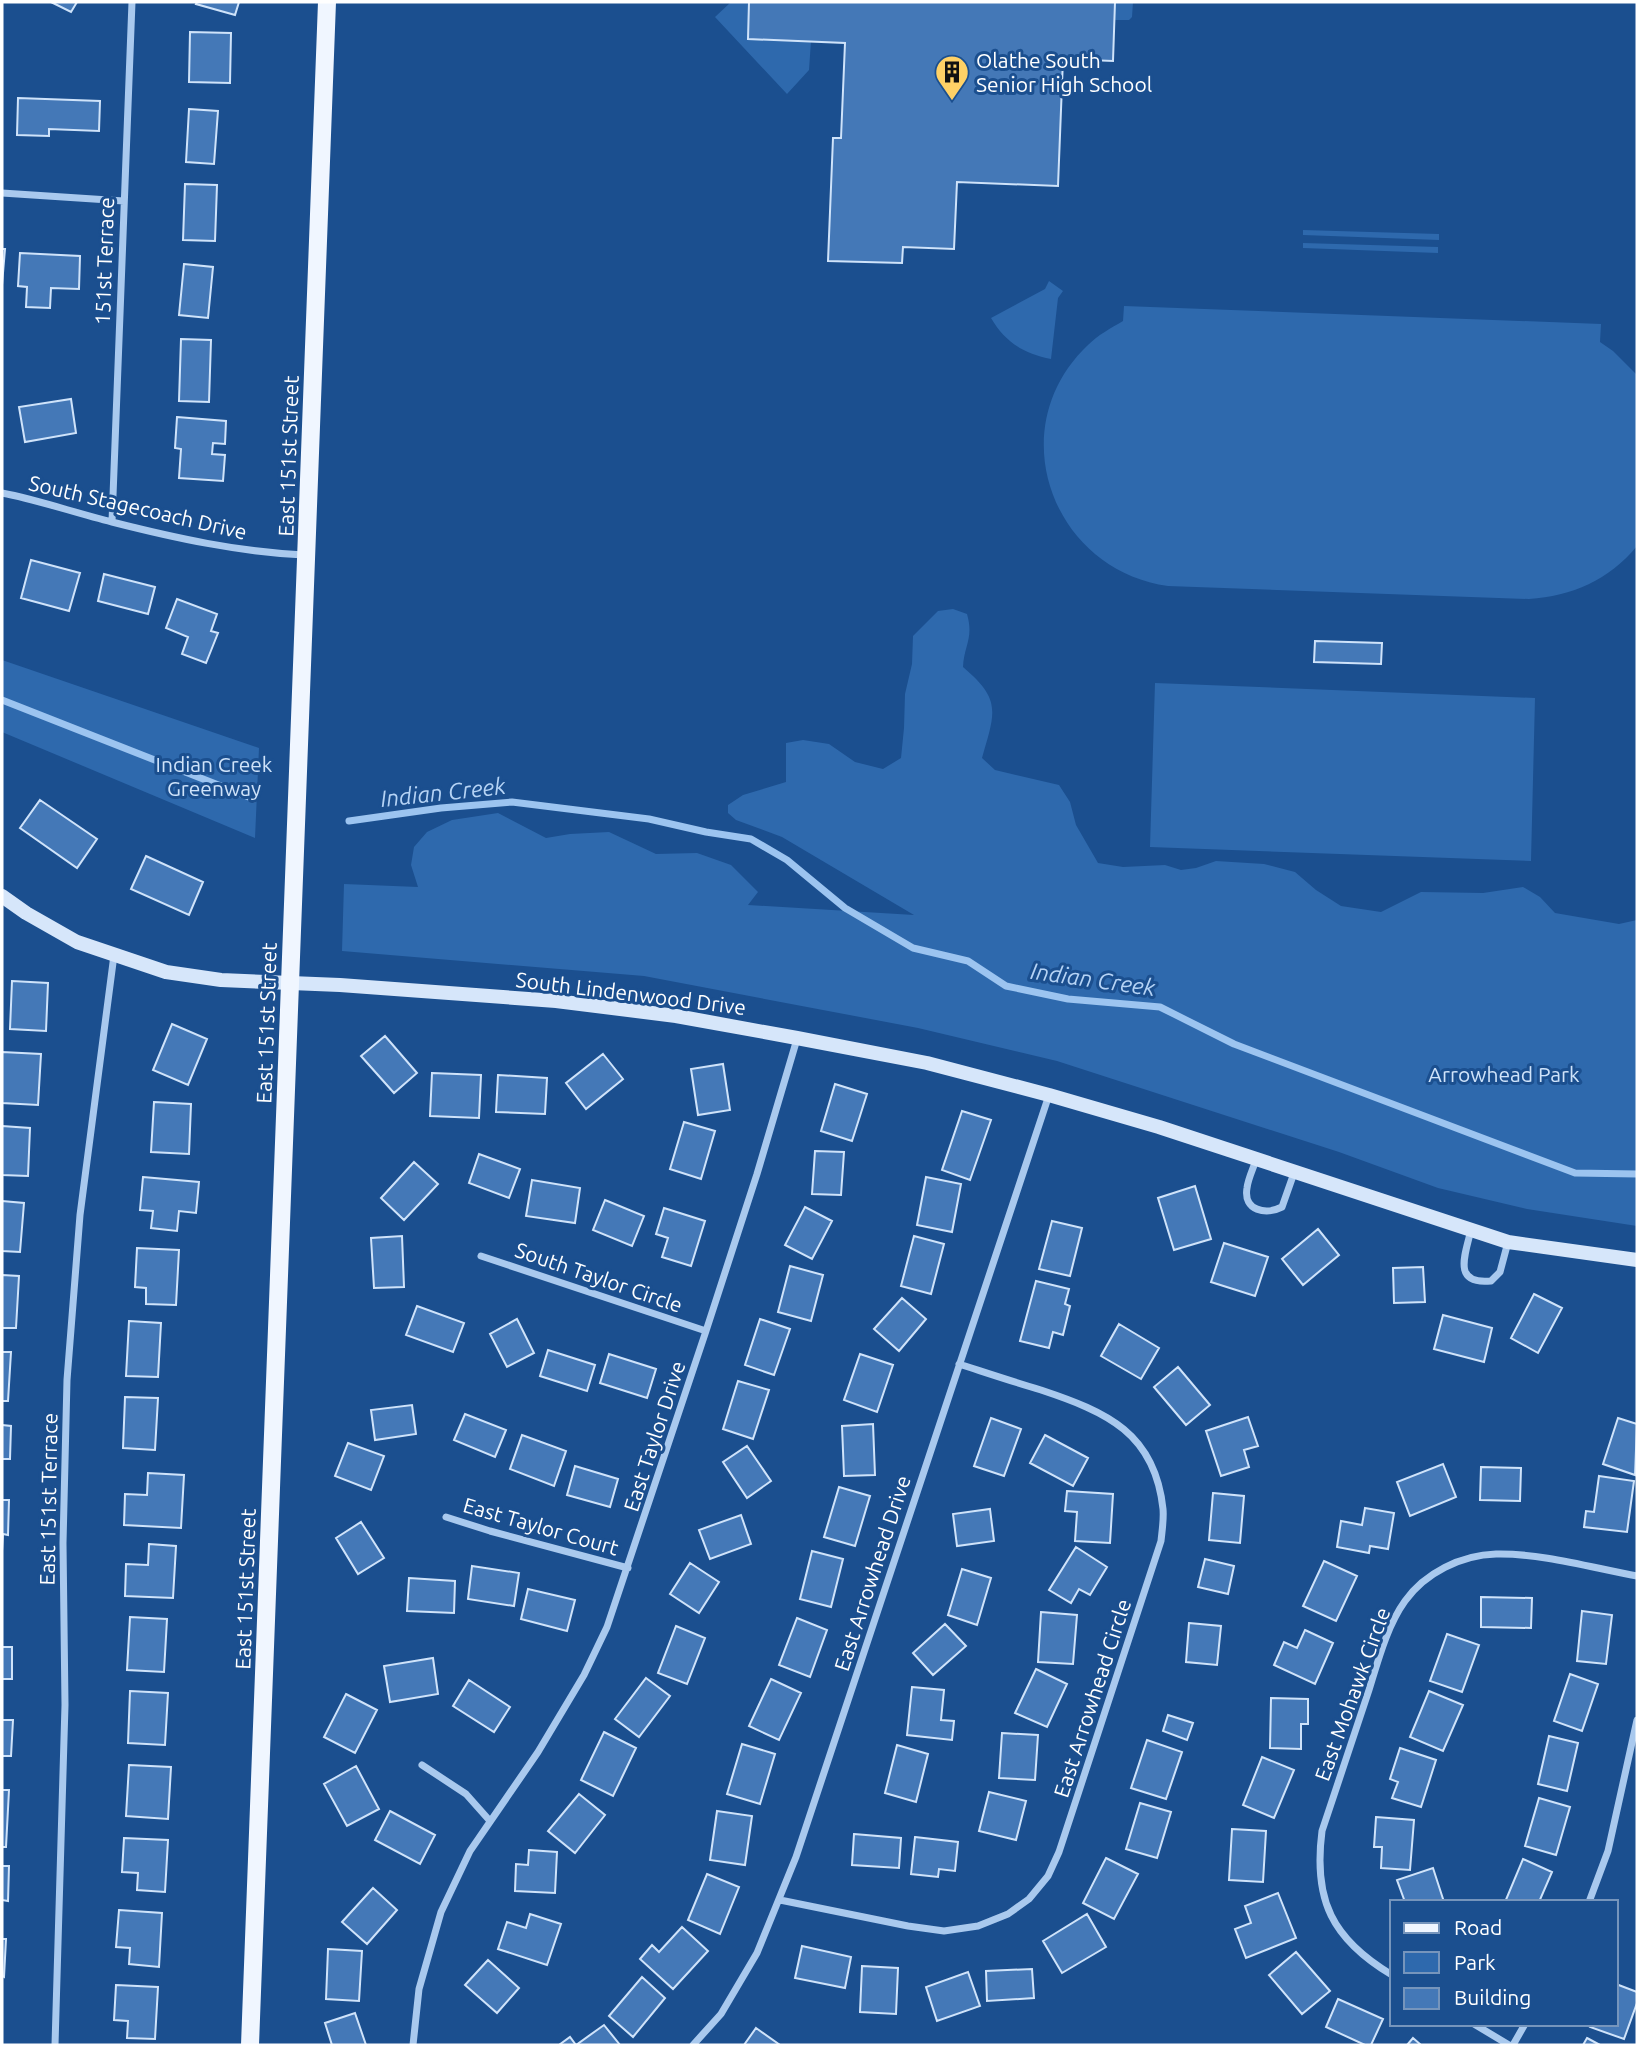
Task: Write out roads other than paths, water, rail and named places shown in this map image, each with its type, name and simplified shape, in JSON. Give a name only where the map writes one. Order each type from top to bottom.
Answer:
[{"type":"main road","name":"East 151st Street","points":[[250,2045],[327,2]]},
{"type":"street","name":"151st Terrace","points":[[112,523],[132,2]]},
{"type":"street","points":[[2,192],[124,201]]},
{"type":"street","name":"South Stagecoach Drive","points":[[2,493],[112,523],[216,546],[308,556]]},
{"type":"street","name":"South Lindenwood Drive","points":[[2,896],[77,942],[166,972],[221,981],[340,985],[556,1001],[676,1016],[927,1063],[1158,1127],[1508,1242],[1637,1260]]},
{"type":"street","name":"East 151st Terrace","points":[[55,2045],[65,1705],[63,1543],[67,1380],[80,1215],[114,955]]},
{"type":"street","name":"East Taylor Drive","points":[[413,2045],[419,1989],[441,1912],[470,1851],[538,1752],[584,1675],[607,1627],[757,1174],[797,1038]]},
{"type":"street","name":"East Arrowhead Drive","points":[[693,2045],[721,2014],[757,1953],[780,1900],[1049,1095]]},
{"type":"street","points":[[1256,1160],[1247,1187],[1247,1198],[1252,1207],[1262,1212],[1273,1212],[1282,1206],[1294,1173]]},
{"type":"street","points":[[1471,1230],[1464,1261],[1465,1272],[1469,1279],[1478,1283],[1491,1281],[1500,1272],[1508,1242]]},
{"type":"street","name":"South Taylor Circle","points":[[481,1256],[706,1331]]},
{"type":"street","name":"East Arrowhead Circle","points":[[780,1900],[944,1931],[978,1926],[1007,1914],[1029,1899],[1048,1876],[1059,1852],[1161,1541],[1164,1511],[1157,1476],[1144,1451],[1122,1427],[1098,1410],[959,1364]]},
{"type":"street","name":"East Taylor Court","points":[[446,1517],[628,1568]]},
{"type":"street","name":"East Mohawk Circle","points":[[1390,1974],[1372,1963],[1347,1940],[1331,1917],[1321,1887],[1319,1860],[1322,1831],[1384,1644],[1404,1602],[1420,1584],[1437,1572],[1467,1558],[1495,1554],[1536,1558],[1637,1576]]},
{"type":"street","points":[[1590,1900],[1608,1851],[1637,1720]]},
{"type":"street","points":[[422,1765],[466,1794],[490,1821]]},
{"type":"street","points":[[1478,2026],[1511,2045],[1524,2026]]},
{"type":"waterway","name":"Indian Creek","points":[[2,700],[254,799]]},
{"type":"waterway","name":"Indian Creek","points":[[349,821],[441,808],[512,802],[649,819],[751,839],[787,860],[845,908],[913,948],[968,961],[1006,986],[1068,999],[1160,1007],[1234,1044],[1575,1173],[1637,1174]]},
{"type":"place","name":"Olathe South Senior High School","points":[[952,102]]},
{"type":"park label","name":"Indian Creek Greenway","points":[[214,776]]},
{"type":"park label","name":"Arrowhead Park","points":[[1504,1074]]}]
